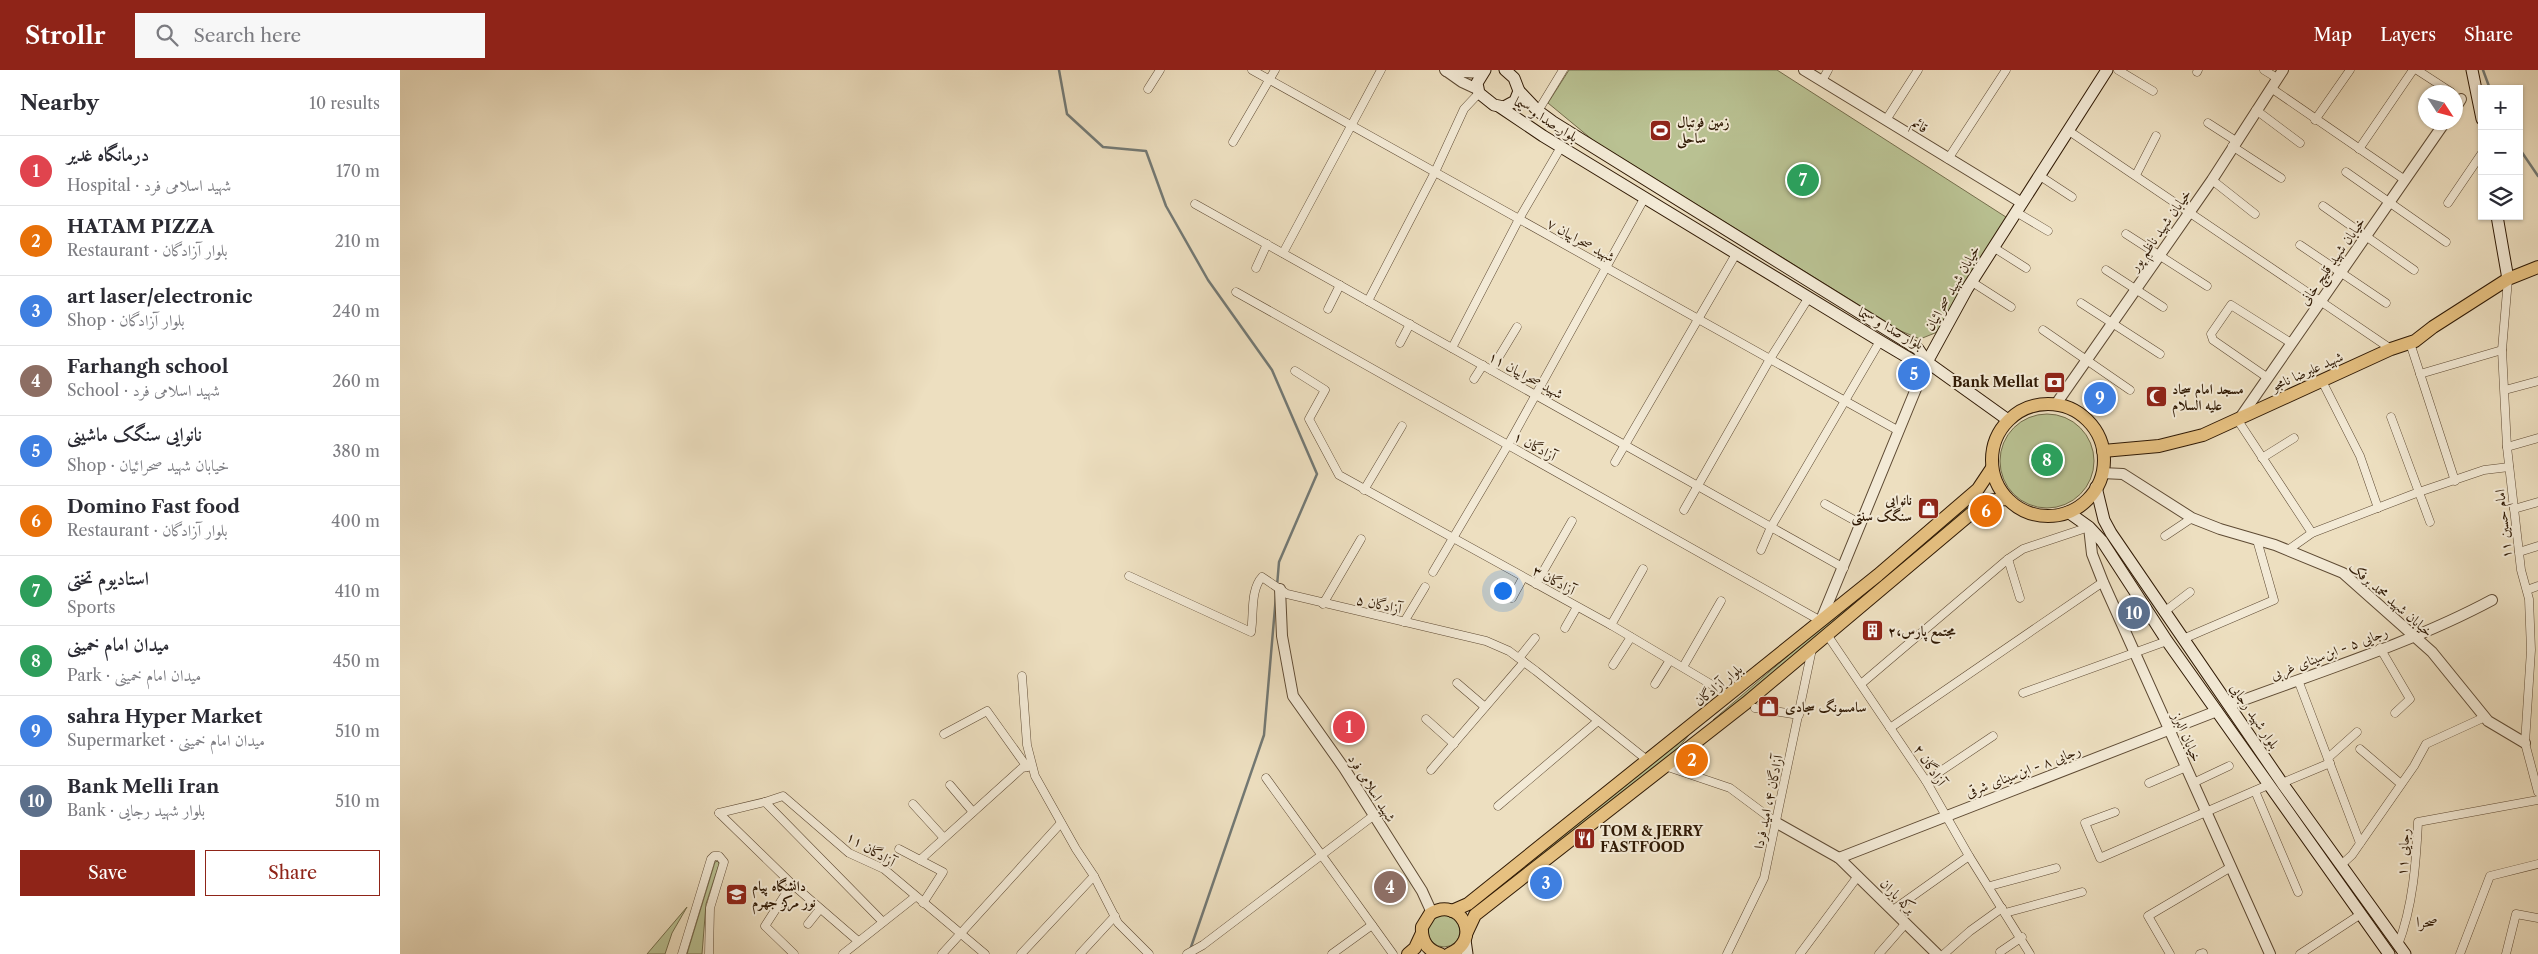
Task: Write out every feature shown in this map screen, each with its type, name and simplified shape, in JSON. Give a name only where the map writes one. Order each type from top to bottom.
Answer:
[{"type":"main road","points":[[2472,70],[2478,99]]},
{"type":"main road","points":[[1500,107],[1515,101],[1519,91],[1509,71]]},
{"type":"main road","points":[[1478,91],[1478,79],[1484,72]]},
{"type":"main road","name":"خیابان شهید صحرائیان","points":[[1926,362],[1993,248],[2069,132],[2102,72]]},
{"type":"main road","name":"بلوار صدا و سیما","points":[[1478,91],[1519,120],[1645,196],[1736,254],[1912,360],[1926,362]]},
{"type":"main road","name":"بلوار صدا و سیما","points":[[1519,91],[1536,108],[1918,350],[1926,362]]},
{"type":"main road","points":[[1519,120],[1517,115],[1522,107],[1536,108]]},
{"type":"main road","points":[[2498,220],[2508,280]]},
{"type":"main road","name":"شهید علیرضا نامجو","points":[[2103,451],[2159,446],[2203,434],[2410,343],[2508,280],[2535,268]]},
{"type":"main road","points":[[1926,362],[2008,420]]},
{"type":"main road","points":[[2039,404],[2056,404],[2073,410],[2087,420],[2098,434],[2103,451],[2102,473],[2096,487],[2085,501],[2068,512],[2052,516],[2036,515],[2020,509],[2007,499],[1997,485],[1992,468],[1992,451],[1998,434],[2008,420],[2022,410],[2039,404]]},
{"type":"main road","points":[[1422,933],[1425,944],[1440,954],[1456,951],[1466,936],[1475,916],[1828,636],[1978,489],[1992,468]]},
{"type":"main road","name":"بلوار شهید رجایی","points":[[2096,487],[2104,520],[2111,533],[2282,783],[2402,949]]},
{"type":"main road","points":[[1880,584],[1986,501],[2007,499]]},
{"type":"main road","name":"بلوار شهید رجایی","points":[[2068,512],[2089,527],[2102,541],[2167,641],[2389,954]]},
{"type":"main road","name":"بلوار آزادگان","points":[[1452,910],[1468,904],[1867,583],[1880,584]]},
{"type":"main road","points":[[2217,711],[2230,705]]},
{"type":"main road","points":[[1699,720],[1709,732]]},
{"type":"main road","points":[[1408,954],[1415,948],[1422,933],[1424,922],[1432,913],[1439,910],[1452,910],[1464,920],[1467,954]]},
{"type":"street","points":[[1148,90],[1160,70]]},
{"type":"street","name":"شهید صحراییان ۷","points":[[1252,70],[1899,431]]},
{"type":"street","points":[[1233,142],[1276,70]]},
{"type":"street","points":[[1283,253],[1381,70]]},
{"type":"street","points":[[1536,108],[1563,70]]},
{"type":"street","name":"قائم","points":[[1804,70],[1948,159],[2019,207]]},
{"type":"street","points":[[1822,80],[1828,70]]},
{"type":"street","points":[[1886,120],[1918,70]]},
{"type":"street","points":[[1948,159],[2006,70]]},
{"type":"street","points":[[2118,70],[2153,92]]},
{"type":"street","points":[[2264,70],[2280,74]]},
{"type":"street","points":[[2316,120],[2350,70]]},
{"type":"street","points":[[2359,149],[2413,70]]},
{"type":"street","points":[[2418,70],[2440,85]]},
{"type":"street","points":[[1445,71],[1484,72]]},
{"type":"street","points":[[1368,300],[1435,172],[1464,109],[1478,91],[1445,71]]},
{"type":"street","name":"خیابان شهید ناظم پور","points":[[2056,404],[2212,180],[2280,74]]},
{"type":"street","points":[[2271,88],[2405,180]]},
{"type":"street","points":[[2256,110],[2300,143]]},
{"type":"street","points":[[2208,123],[2281,178]]},
{"type":"street","name":"خیابان شهید قلیچ خانی","points":[[2240,417],[2439,130]]},
{"type":"street","points":[[2069,132],[2136,175],[2391,350]]},
{"type":"street","points":[[2136,175],[2156,136]]},
{"type":"street","points":[[1452,348],[1519,219],[1562,147]]},
{"type":"street","points":[[2448,203],[2478,160]]},
{"type":"street","points":[[2346,172],[2446,242]]},
{"type":"street","points":[[2040,176],[2072,197]]},
{"type":"street","points":[[2212,180],[2255,214]]},
{"type":"street","points":[[1433,572],[1508,445],[1534,394],[1645,196]]},
{"type":"street","name":"شهید صحراییان ۱۱","points":[[1195,204],[1844,568]]},
{"type":"street","points":[[2323,206],[2414,270]]},
{"type":"street","points":[[2019,207],[2048,231]]},
{"type":"street","points":[[2126,234],[2207,286]]},
{"type":"street","points":[[1256,268],[1267,244]]},
{"type":"street","points":[[2300,245],[2386,303]]},
{"type":"street","points":[[1993,248],[2026,268]]},
{"type":"street","points":[[1615,462],[1736,254]]},
{"type":"street","points":[[2106,270],[2164,307]]},
{"type":"street","name":"امام حسین ۱۱","points":[[2508,280],[2502,350],[2506,390],[2507,447],[2532,650],[2525,743],[2538,790]]},
{"type":"street","points":[[1972,282],[2011,307]]},
{"type":"street","points":[[1328,310],[1340,285]]},
{"type":"street","name":"آزادگان ۱","points":[[1236,292],[1820,621]]},
{"type":"street","points":[[1684,510],[1770,359],[1809,297]]},
{"type":"street","points":[[2080,303],[2160,354]]},
{"type":"street","points":[[2268,378],[2212,340],[2211,334],[2231,305],[2291,343]]},
{"type":"street","points":[[1400,343],[1410,324]]},
{"type":"street","points":[[1491,370],[1517,327]]},
{"type":"street","points":[[2043,330],[2130,390]]},
{"type":"street","points":[[1761,550],[1771,527],[1880,341]]},
{"type":"street","points":[[2410,343],[2455,481]]},
{"type":"street","points":[[2420,374],[2502,350]]},
{"type":"street","name":"خیابان شهید صحرائیان","points":[[1820,621],[1844,568],[1926,362]]},
{"type":"street","points":[[1474,379],[1483,365]]},
{"type":"street","name":"آزادگان ۳","points":[[1295,371],[1325,390],[1310,419],[1339,475],[1523,578],[1612,625],[1729,695]]},
{"type":"street","points":[[2506,390],[2538,380]]},
{"type":"street","points":[[2322,381],[2360,456],[2378,508]]},
{"type":"street","points":[[2240,417],[2262,458],[2312,533]]},
{"type":"street","points":[[2391,417],[2430,522]]},
{"type":"street","points":[[1364,490],[1402,426]]},
{"type":"street","points":[[2262,458],[2294,438]]},
{"type":"street","points":[[2507,447],[2538,438]]},
{"type":"street","points":[[2288,550],[2312,533],[2419,492],[2484,470],[2510,467]]},
{"type":"street","name":"خیابان شهید محمد برفک","points":[[2102,473],[2123,474],[2192,518],[2288,550],[2343,573],[2432,652],[2485,717],[2525,743]]},
{"type":"street","points":[[2514,509],[2538,502]]},
{"type":"street","points":[[1825,504],[1860,524]]},
{"type":"street","points":[[2165,536],[2192,518]]},
{"type":"street","points":[[1536,584],[1572,521]]},
{"type":"street","points":[[1861,684],[2008,559],[2023,549],[2089,527]]},
{"type":"street","name":"خیابان البرز","points":[[2089,527],[2092,554],[2103,582],[2270,954]]},
{"type":"street","points":[[1323,604],[1361,539]]},
{"type":"street","points":[[2183,639],[2274,600],[2257,540]]},
{"type":"street","points":[[2519,552],[2538,546]]},
{"type":"street","points":[[2008,559],[2020,598]]},
{"type":"street","points":[[1612,625],[1644,569]]},
{"type":"street","name":"آزادگان ۵","points":[[1129,576],[1250,632],[1258,582],[1262,577],[1287,594],[1486,641],[1521,660],[1647,760]]},
{"type":"street","points":[[1512,598],[1523,578]]},
{"type":"street","points":[[1890,728],[2103,582]]},
{"type":"street","points":[[2526,590],[2538,586]]},
{"type":"street","points":[[1404,622],[1425,587]]},
{"type":"street","name":"شهید اسلامی فرد","points":[[1280,589],[1282,636],[1293,696],[1344,768],[1422,891],[1432,913]]},
{"type":"street","points":[[2164,612],[2190,592]]},
{"type":"street","name":"رجایی ۵ - ابن‌سینای غربی","points":[[2230,705],[2412,636],[2492,600]]},
{"type":"street","points":[[1683,668],[1721,601]]},
{"type":"street","points":[[1565,628],[1577,607]]},
{"type":"street","name":"آزادگان ۲","points":[[1828,636],[1926,781],[1969,856],[2022,937],[2030,954]]},
{"type":"street","points":[[1613,665],[1631,637]]},
{"type":"street","points":[[1431,770],[1485,708],[1535,638]]},
{"type":"street","points":[[2023,693],[2167,641]]},
{"type":"street","points":[[2380,648],[2410,699],[2395,712]]},
{"type":"street","name":"آزادگان ۴، امید فردا","points":[[1731,952],[1764,878],[1812,649]]},
{"type":"street","points":[[1655,684],[1670,660]]},
{"type":"street","points":[[1022,676],[1029,766]]},
{"type":"street","points":[[2298,680],[2360,843]]},
{"type":"street","points":[[1457,683],[1485,708]]},
{"type":"street","points":[[1755,708],[1799,716]]},
{"type":"street","points":[[944,734],[987,711],[1029,766],[1094,876],[1118,923],[1148,954]]},
{"type":"street","name":"رجایی ۸ - ابن‌سینای شرقی","points":[[1839,858],[2217,711]]},
{"type":"street","points":[[2341,865],[2360,843],[2426,744],[2485,717]]},
{"type":"street","points":[[1426,719],[1454,744]]},
{"type":"street","points":[[1498,806],[1598,721]]},
{"type":"street","points":[[2282,783],[2329,761],[2357,732]]},
{"type":"street","points":[[1926,781],[1993,736]]},
{"type":"street","points":[[2360,749],[2401,784]]},
{"type":"street","points":[[920,860],[1022,768],[1029,766]]},
{"type":"street","points":[[1665,766],[1730,788],[1777,823]]},
{"type":"street","points":[[2193,783],[2229,766]]},
{"type":"street","points":[[2149,784],[2186,767]]},
{"type":"street","points":[[1266,778],[1393,954]]},
{"type":"street","points":[[950,785],[973,812]]},
{"type":"street","points":[[2115,812],[2085,823],[2100,858],[2268,785]]},
{"type":"street","points":[[2255,791],[2298,892]]},
{"type":"street","name":"آزادگان ۱۱","points":[[765,802],[783,796],[850,853],[884,869],[985,954]]},
{"type":"street","name":"رجایی ۱۱","points":[[2402,949],[2416,869],[2418,822],[2538,800]]},
{"type":"street","points":[[858,941],[792,884],[719,813],[765,802],[883,922]]},
{"type":"street","points":[[913,804],[944,838]]},
{"type":"street","points":[[1187,954],[1202,945],[1373,816]]},
{"type":"street","points":[[942,954],[1061,823]]},
{"type":"street","name":"برکه باران","points":[[1777,823],[1839,858],[1937,954]]},
{"type":"street","points":[[899,848],[943,872],[923,903]]},
{"type":"street","points":[[682,954],[711,859],[714,856],[719,856],[724,862],[710,908],[709,954]]},
{"type":"street","points":[[1893,910],[1969,856]]},
{"type":"street","points":[[2460,954],[2490,876],[2538,864]]},
{"type":"street","points":[[2170,954],[2148,916],[2231,867]]},
{"type":"street","points":[[1990,886],[2056,868]]},
{"type":"street","points":[[1021,954],[1094,876]]},
{"type":"street","points":[[1800,954],[1858,876]]},
{"type":"street","points":[[792,884],[765,926],[794,954]]},
{"type":"street","points":[[1944,954],[1970,931],[2003,910],[2082,892]]},
{"type":"street","points":[[844,954],[915,896]]},
{"type":"street","points":[[808,924],[820,909]]},
{"type":"street","points":[[2300,954],[2361,914]]},
{"type":"street","points":[[2506,954],[2516,914],[2538,918]]},
{"type":"street","points":[[1080,954],[1115,916]]},
{"type":"street","points":[[1879,954],[1906,923]]},
{"type":"street","points":[[1332,954],[1372,924]]},
{"type":"street","points":[[2000,952],[2022,937]]},
{"type":"green space","points":[[1569,70],[1777,70],[2009,219],[1944,323],[1935,333],[1920,339],[1901,331],[1594,141],[1548,103]]},
{"type":"green space","points":[[2047,414],[2065,418],[2080,428],[2090,443],[2094,461],[2090,479],[2080,494],[2065,504],[2047,508],[2029,504],[2014,494],[2004,479],[2000,461],[2004,443],[2014,428],[2029,418]]},
{"type":"green space","points":[[1976,496],[1977,499],[1964,512],[1887,578],[1885,576]]},
{"type":"green space","points":[[1866,589],[1844,614],[1732,708],[1713,720]]},
{"type":"green space","points":[[1693,730],[1674,753],[1478,909],[1473,902]]},
{"type":"green space","points":[[718,861],[719,864],[706,904],[702,954],[687,954],[715,862]]},
{"type":"green space","points":[[687,907],[672,933],[665,954],[647,954]]},
{"type":"green space","points":[[1444,915],[1456,919],[1460,931],[1456,943],[1444,947],[1432,943],[1428,931],[1432,919]]},
{"type":"water","points":[[2047,454],[2052,456],[2054,461],[2052,466],[2047,468],[2042,466],[2040,461],[2042,456]]},
{"type":"waterway","points":[[1059,70],[1067,114],[1103,147],[1146,151],[1166,206],[1208,280],[1272,370],[1317,474],[1279,562],[1277,586]]},
{"type":"waterway","points":[[2483,70],[2489,85]]},
{"type":"waterway","points":[[2523,154],[2538,176]]},
{"type":"waterway","points":[[1190,950],[1264,735],[1276,596]]},
{"type":"place","name":"زمین فوتبال ساحلی","points":[[1661,130]]},
{"type":"place","name":"استادیوم تختی","points":[[1803,180]]},
{"type":"place","name":"نانوایی سنگک ماشینی","points":[[1914,374]]},
{"type":"place","name":"Bank Mellat","points":[[2055,382]]},
{"type":"place","name":"مسجد امام سجاد علیه السلام","points":[[2156,397]]},
{"type":"place","name":"sahra Hyper Market","points":[[2100,398]]},
{"type":"place","name":"میدان امام خمینی","points":[[2047,460]]},
{"type":"place","name":"نانوایی سنگک سنتی","points":[[1928,508]]},
{"type":"place","name":"Domino Fast food","points":[[1986,511]]},
{"type":"place","name":"Bank Melli Iran","points":[[2134,613]]},
{"type":"place","name":"۲،مجتمع پارس","points":[[1872,631]]},
{"type":"place","name":"سامسونگ سجادی","points":[[1769,707]]},
{"type":"place","name":"درمانگاه غدیر","points":[[1349,727]]},
{"type":"place","name":"HATAM PIZZA","points":[[1692,760]]},
{"type":"place","name":"TOM & JERRY FASTFOOD","points":[[1584,839]]},
{"type":"place","name":"art laser/electronic","points":[[1546,883]]},
{"type":"place","name":"Farhangh school","points":[[1390,887]]},
{"type":"place","name":"دانشگاه پیام نور مرکز جهرم","points":[[736,894]]},
{"type":"district","name":"صحرا","points":[[2427,922]]}]
